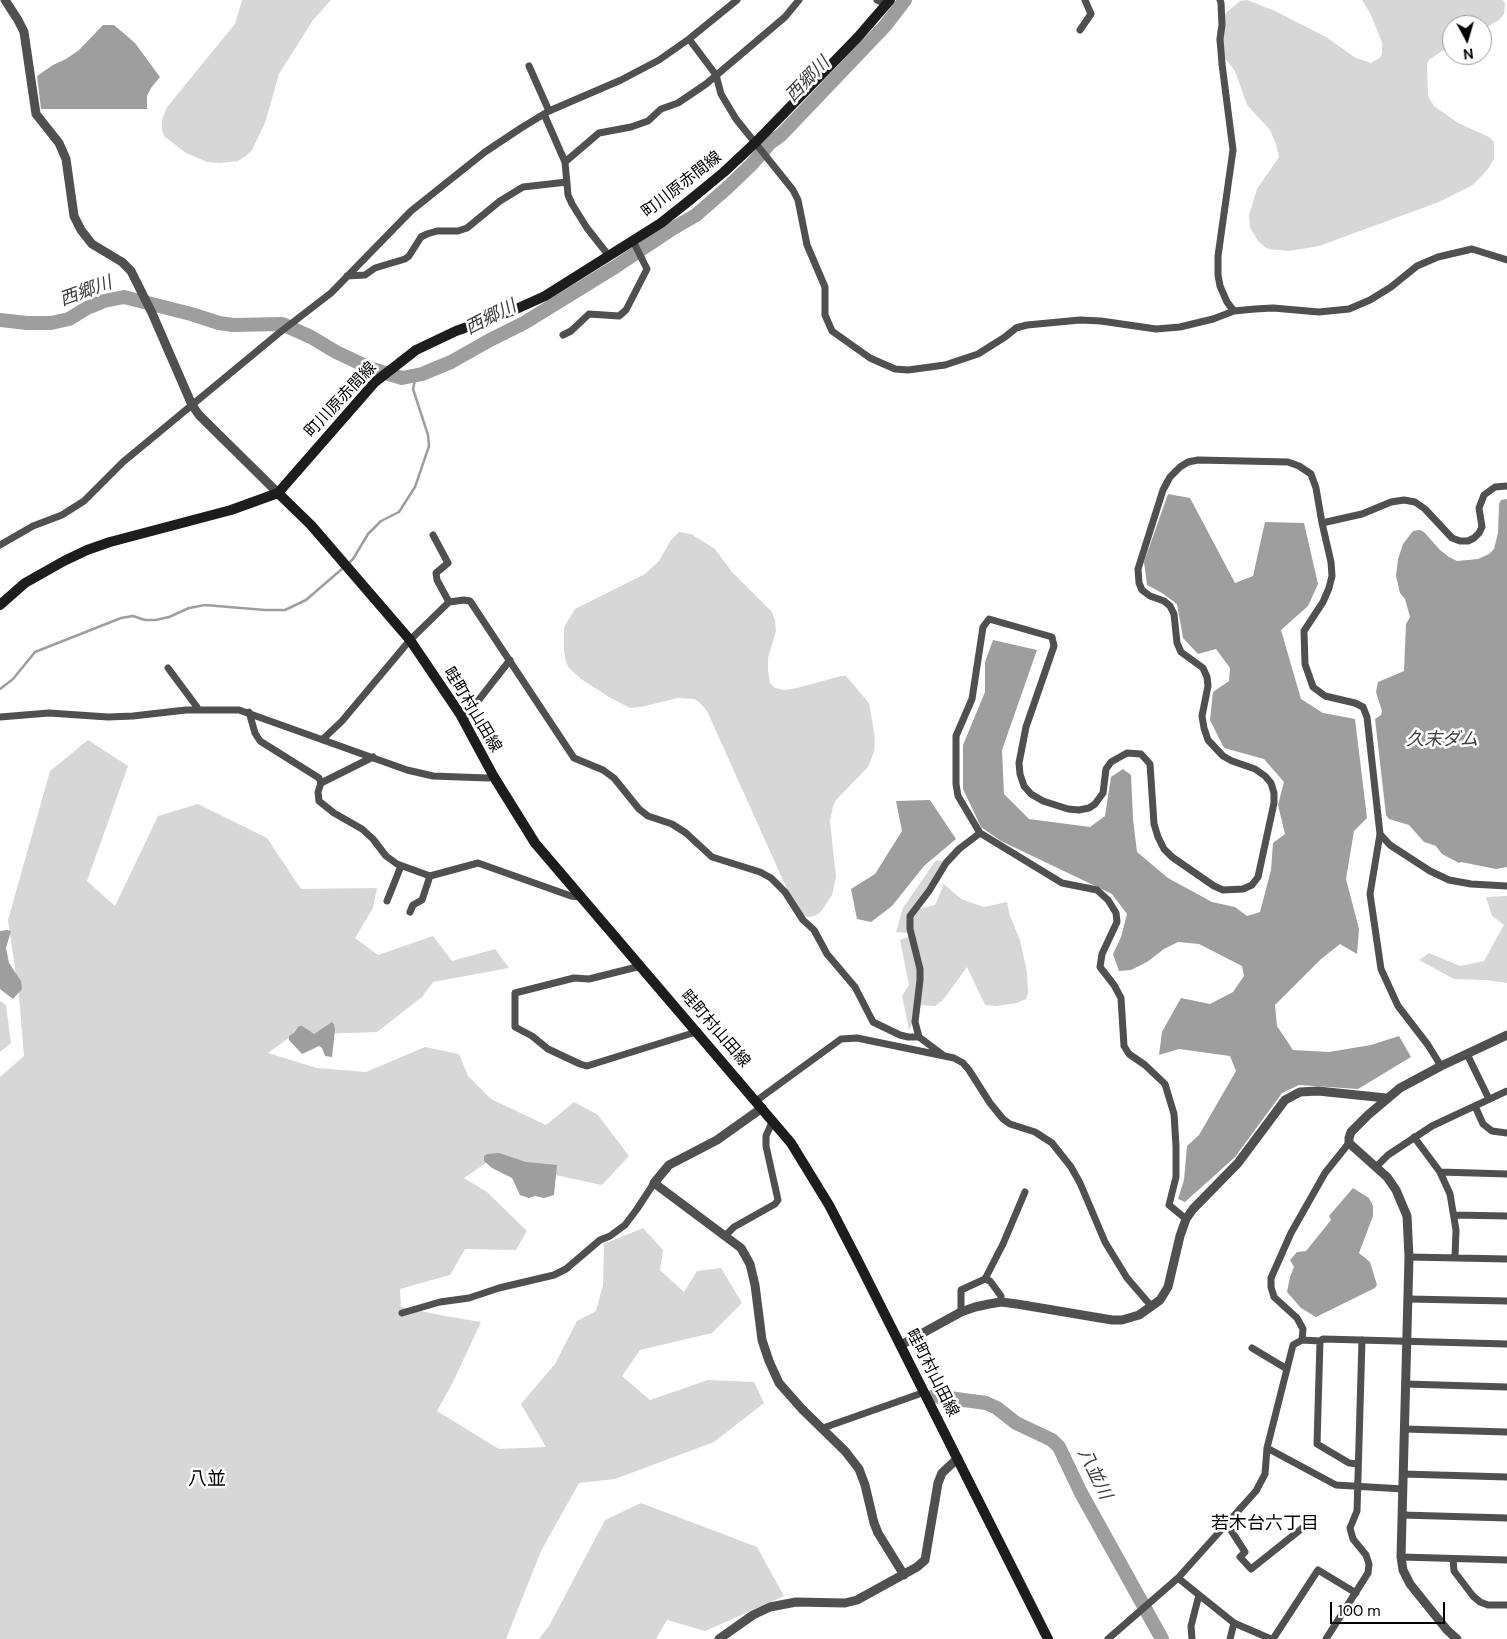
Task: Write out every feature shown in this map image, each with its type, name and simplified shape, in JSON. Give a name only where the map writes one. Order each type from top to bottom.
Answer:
[{"type":"main road","name":"町川原赤間線","points":[[0,605],[25,584],[87,550],[110,542],[231,510],[278,493],[375,382],[396,364],[435,340],[537,300],[633,241],[690,200],[757,146],[858,37],[885,1]]},
{"type":"main road","name":"畦町村山田線","points":[[278,493],[311,525],[410,640],[463,720],[494,777],[535,843],[579,897],[641,966],[791,1143],[829,1205],[1048,1639]]},
{"type":"street","points":[[5,0],[24,32],[36,114],[59,142],[66,159],[74,216],[77,224],[92,244],[122,262],[131,271],[143,293],[192,405],[278,493]]},
{"type":"street","points":[[0,545],[33,526],[62,515],[84,501],[123,462],[292,322],[331,293],[411,211],[486,152],[546,113],[658,60],[737,0]]},
{"type":"street","points":[[565,162],[599,133],[631,127],[648,121],[661,109],[678,103],[716,75],[785,18],[799,0]]},
{"type":"street","points":[[1080,30],[1091,14],[1086,0]]},
{"type":"street","points":[[1220,0],[1222,64],[1230,112],[1233,150],[1218,256],[1218,275],[1220,286],[1227,302],[1234,311]]},
{"type":"street","points":[[688,39],[716,75],[721,94],[736,119],[798,200],[807,244],[826,287],[825,315],[832,331],[870,358],[895,369],[908,370],[945,365],[978,354],[1016,328],[1027,325],[1080,320],[1156,329],[1180,327],[1213,319],[1234,311],[1273,308],[1319,312],[1348,309],[1370,300],[1391,287],[1418,266],[1438,257],[1472,249],[1507,260]]},
{"type":"street","points":[[529,66],[565,162],[568,195],[576,212],[609,256]]},
{"type":"street","points":[[347,276],[365,275],[375,268],[405,259],[421,237],[427,234],[458,231],[467,228],[500,201],[523,187],[567,182]]},
{"type":"street","points":[[563,335],[571,332],[589,314],[619,316],[626,310],[647,269],[633,241]]},
{"type":"street","points":[[1186,1219],[1169,1205],[1176,1176],[1176,1146],[1174,1114],[1165,1084],[1145,1065],[1129,1054],[1124,1046],[1121,998],[1100,967],[1102,954],[1117,922],[1116,913],[1108,900],[1097,890],[1062,883],[980,833],[958,796],[956,784],[956,736],[972,699],[983,627],[989,619],[1052,637],[1054,646],[1026,727],[1019,763],[1024,786],[1031,794],[1068,809],[1079,810],[1089,808],[1095,804],[1103,793],[1106,769],[1111,762],[1127,753],[1141,754],[1150,764],[1154,824],[1164,849],[1214,886],[1223,890],[1243,889],[1252,885],[1258,877],[1274,803],[1274,792],[1271,783],[1265,776],[1255,770],[1223,756],[1208,740],[1202,716],[1208,686],[1207,677],[1203,668],[1180,652],[1177,643],[1174,614],[1170,606],[1164,601],[1150,596],[1142,590],[1139,583],[1138,569],[1163,490],[1170,477],[1180,466],[1188,462],[1198,460],[1288,462],[1299,466],[1311,474],[1316,488],[1331,562],[1332,576],[1323,602],[1304,631],[1305,664],[1314,687],[1326,696],[1355,703],[1363,707],[1367,717],[1380,834],[1370,894],[1381,969],[1398,1006],[1428,1045],[1441,1066]]},
{"type":"street","points":[[1322,523],[1362,514],[1391,502],[1404,500],[1415,502],[1425,509],[1452,538],[1468,541],[1479,533],[1482,526],[1480,508],[1484,494],[1495,487],[1507,486]]},
{"type":"street","points":[[433,535],[448,563],[436,573],[449,602]]},
{"type":"street","points":[[323,739],[342,721],[410,640],[449,602],[470,601],[574,758],[603,770],[614,778],[648,816],[672,824],[686,833],[712,857],[760,872],[771,878],[785,892],[803,920],[814,930],[827,954],[855,987],[873,1022],[900,1035],[919,1037],[943,1055]]},
{"type":"street","points":[[463,720],[510,660]]},
{"type":"street","points":[[168,668],[197,707],[197,710]]},
{"type":"street","points":[[0,717],[49,713],[108,717],[229,708],[249,712],[407,770],[433,776],[494,777]]},
{"type":"street","points":[[249,712],[255,733],[260,741],[318,778],[321,783]]},
{"type":"street","points":[[373,757],[321,783],[318,792],[319,801],[334,813],[362,829],[386,856],[401,866],[430,876],[478,863],[571,896],[579,897]]},
{"type":"street","points":[[919,1037],[915,1022],[920,969],[910,929],[910,916],[929,891],[946,863],[959,849],[980,833]]},
{"type":"street","points":[[1380,834],[1390,846],[1448,880],[1471,884],[1507,886]]},
{"type":"street","points":[[387,901],[401,866]]},
{"type":"street","points":[[410,912],[413,905],[422,900],[430,876]]},
{"type":"street","points":[[641,966],[589,979],[574,978],[515,993],[515,1027],[532,1036],[548,1050],[587,1066],[696,1032]]},
{"type":"street","points":[[1302,1340],[1303,1328],[1297,1318],[1274,1297],[1271,1278],[1291,1233],[1320,1182],[1349,1143],[1351,1132],[1386,1098],[1414,1079],[1507,1035]]},
{"type":"street","points":[[402,1313],[440,1302],[469,1298],[499,1288],[554,1275],[566,1269],[600,1240],[610,1236],[625,1225],[669,1165],[717,1140],[841,1039],[857,1038],[943,1055],[963,1063],[1003,1119],[1010,1124],[1035,1132],[1052,1143],[1071,1167],[1080,1183],[1102,1235],[1127,1278],[1152,1307]]},
{"type":"street","points":[[1467,1054],[1489,1099]]},
{"type":"street","points":[[901,1345],[961,1312],[1001,1302],[1112,1320],[1130,1319],[1139,1315],[1160,1300],[1168,1287],[1186,1219],[1193,1209],[1238,1163],[1285,1100],[1300,1092],[1318,1090],[1386,1098]]},
{"type":"street","points":[[1376,1167],[1388,1155],[1432,1126],[1507,1091]]},
{"type":"street","points":[[1475,1106],[1483,1124],[1492,1131],[1507,1133]]},
{"type":"street","points":[[725,1236],[734,1227],[775,1204],[778,1200],[766,1146],[766,1136],[773,1120]]},
{"type":"street","points":[[1414,1137],[1440,1172],[1450,1194],[1456,1230],[1455,1257]]},
{"type":"street","points":[[1349,1143],[1376,1167],[1396,1190],[1403,1205],[1409,1229],[1400,1557],[1403,1570],[1410,1584],[1447,1630],[1457,1639]]},
{"type":"street","points":[[1440,1172],[1507,1174]]},
{"type":"street","points":[[654,1183],[741,1248],[750,1264],[755,1285],[762,1340],[779,1383],[802,1409],[845,1450],[859,1469],[878,1533],[904,1575]]},
{"type":"street","points":[[961,1312],[961,1290],[985,1279],[1003,1244],[1024,1192]]},
{"type":"street","points":[[1454,1215],[1507,1216]]},
{"type":"street","points":[[1409,1256],[1507,1259]]},
{"type":"street","points":[[985,1279],[990,1281],[1001,1296],[1001,1302]]},
{"type":"street","points":[[1408,1299],[1507,1301]]},
{"type":"street","points":[[1108,1639],[1178,1578],[1261,1484],[1265,1474],[1267,1448],[1293,1345],[1302,1340],[1507,1344]]},
{"type":"street","points":[[1320,1340],[1317,1444],[1349,1463],[1358,1464]]},
{"type":"street","points":[[1326,1639],[1368,1573],[1369,1564],[1366,1555],[1352,1539],[1350,1528],[1357,1510],[1362,1340]]},
{"type":"street","points":[[1252,1348],[1287,1369]]},
{"type":"street","points":[[1405,1384],[1507,1387]]},
{"type":"street","points":[[823,1428],[925,1392]]},
{"type":"street","points":[[1404,1429],[1507,1432]]},
{"type":"street","points":[[1267,1448],[1336,1486],[1402,1489]]},
{"type":"street","points":[[718,1639],[752,1615],[770,1607],[796,1602],[845,1603],[857,1600],[917,1567],[925,1560],[929,1544],[938,1483],[942,1473],[958,1458]]},
{"type":"street","points":[[1403,1474],[1507,1477]]},
{"type":"street","points":[[1402,1515],[1507,1518]]},
{"type":"street","points":[[1227,1524],[1245,1552],[1240,1557],[1251,1568],[1310,1522]]},
{"type":"street","points":[[1400,1557],[1507,1560]]},
{"type":"street","points":[[1453,1559],[1454,1571],[1473,1596],[1480,1602],[1507,1605]]},
{"type":"street","points":[[1178,1578],[1234,1623],[1272,1639],[1318,1570],[1356,1593]]},
{"type":"street","points":[[1192,1639],[1191,1626],[1199,1595]]},
{"type":"street","points":[[1230,1639],[1234,1623]]},
{"type":"shaded area","points":[[242,0],[331,0],[313,20],[279,74],[265,123],[252,150],[238,161],[207,162],[186,153],[164,136],[162,120],[167,107],[235,24]]},
{"type":"shaded area","points":[[1247,0],[1275,11],[1326,37],[1356,58],[1371,63],[1381,57],[1382,42],[1370,13],[1362,0],[1503,0],[1505,3],[1504,14],[1492,24],[1492,15],[1442,15],[1442,51],[1429,60],[1427,64],[1428,96],[1434,106],[1458,123],[1489,137],[1494,142],[1494,159],[1488,169],[1473,185],[1439,202],[1319,246],[1289,251],[1268,249],[1259,242],[1250,228],[1249,215],[1257,189],[1279,157],[1276,144],[1270,130],[1247,105],[1235,71],[1220,52],[1216,42],[1218,25],[1226,13],[1240,1]]},
{"type":"shaded area","points":[[679,532],[691,534],[715,549],[732,572],[772,612],[776,631],[768,658],[768,671],[770,683],[775,688],[784,690],[797,688],[846,676],[869,703],[875,738],[874,752],[868,767],[836,800],[833,806],[830,821],[836,877],[832,895],[820,913],[814,916],[808,917],[800,914],[791,898],[707,711],[699,702],[694,699],[678,698],[630,708],[581,679],[569,668],[566,662],[564,627],[575,609],[645,574],[659,561],[671,540]]},
{"type":"shaded area","points":[[88,740],[128,766],[87,881],[115,906],[158,816],[198,804],[267,838],[301,889],[377,888],[373,908],[355,938],[378,955],[433,936],[452,961],[495,949],[509,968],[433,982],[422,997],[377,1032],[293,1035],[268,1053],[317,1068],[366,1072],[425,1047],[459,1054],[468,1076],[491,1099],[546,1125],[574,1102],[598,1115],[629,1156],[602,1185],[489,1161],[464,1178],[487,1192],[527,1231],[516,1250],[465,1249],[450,1275],[400,1289],[401,1307],[481,1322],[437,1411],[499,1449],[546,1447],[521,1404],[555,1364],[577,1321],[596,1311],[603,1285],[604,1244],[643,1228],[663,1250],[660,1270],[684,1292],[697,1271],[721,1268],[742,1303],[712,1333],[640,1350],[622,1376],[650,1400],[708,1380],[754,1382],[764,1403],[714,1442],[615,1479],[579,1483],[541,1551],[506,1639],[0,1639],[0,1077],[24,1056],[19,996],[8,920],[50,771]]},
{"type":"shaded area","points":[[936,860],[947,862],[919,909],[935,905],[944,884],[961,899],[984,907],[1007,902],[1010,916],[1020,940],[1027,972],[1028,994],[1026,999],[1017,1003],[996,1006],[985,1005],[967,967],[943,1000],[935,1006],[921,1005],[909,1030],[902,996],[909,985],[900,940],[916,934],[896,932],[903,908]]},
{"type":"shaded area","points":[[1507,896],[1507,983],[1454,979],[1419,960],[1429,953],[1460,966],[1484,961],[1504,925],[1492,916],[1486,897]]},
{"type":"shaded area","points":[[0,1001],[6,1005],[11,1043],[0,1052]]},
{"type":"shaded area","points":[[641,1503],[757,1547],[784,1596],[705,1631],[667,1620],[656,1639],[539,1639],[549,1626],[605,1520]]},
{"type":"water","points":[[103,25],[114,25],[135,43],[160,77],[147,96],[147,109],[41,109],[37,76],[79,50]]},
{"type":"water","points":[[1168,494],[1190,498],[1235,583],[1253,576],[1265,522],[1304,523],[1318,584],[1308,606],[1281,630],[1301,699],[1323,713],[1355,719],[1367,818],[1354,831],[1346,879],[1359,929],[1357,954],[1340,944],[1320,960],[1275,1005],[1277,1026],[1293,1050],[1329,1052],[1371,1045],[1399,1036],[1411,1057],[1358,1089],[1299,1085],[1282,1093],[1235,1157],[1185,1202],[1178,1199],[1184,1180],[1187,1146],[1199,1135],[1236,1071],[1230,1056],[1179,1049],[1159,1055],[1162,1032],[1181,998],[1210,1004],[1233,992],[1244,976],[1242,966],[1199,944],[1178,942],[1131,970],[1119,971],[1113,954],[1121,937],[1127,914],[1112,894],[1001,841],[981,827],[963,789],[963,745],[985,692],[985,662],[993,640],[1037,650],[1002,750],[1004,794],[1029,819],[1090,827],[1105,816],[1111,777],[1123,769],[1131,775],[1137,852],[1168,878],[1212,902],[1235,907],[1247,916],[1260,912],[1271,870],[1273,843],[1285,834],[1278,805],[1284,782],[1264,759],[1224,748],[1210,720],[1213,692],[1229,681],[1230,668],[1216,649],[1198,654],[1183,638],[1177,604],[1147,585],[1144,562]]},
{"type":"water","name":"久末ダム","points":[[1507,499],[1507,867],[1496,869],[1459,863],[1442,854],[1436,846],[1424,842],[1409,825],[1389,819],[1386,815],[1375,719],[1381,715],[1382,711],[1376,692],[1378,682],[1404,671],[1406,624],[1410,617],[1405,599],[1400,593],[1396,576],[1398,559],[1403,544],[1413,531],[1420,530],[1440,550],[1457,561],[1478,559],[1489,554],[1494,549],[1498,533],[1499,504],[1501,500]]},
{"type":"water","points":[[930,800],[956,839],[924,866],[892,906],[871,922],[857,919],[851,889],[875,874],[902,831],[896,801]]},
{"type":"water","points":[[0,931],[11,931],[6,948],[9,963],[21,981],[22,989],[13,999],[0,989]]},
{"type":"water","points":[[332,1022],[335,1030],[332,1057],[325,1056],[322,1048],[319,1046],[302,1054],[289,1040],[289,1036],[299,1026],[314,1034]]},
{"type":"water","points":[[499,1153],[526,1162],[557,1165],[554,1195],[544,1198],[535,1196],[529,1198],[520,1195],[512,1178],[492,1168],[484,1161],[484,1156],[487,1154]]},
{"type":"water","points":[[1353,1188],[1369,1198],[1373,1206],[1373,1216],[1359,1253],[1370,1262],[1377,1285],[1375,1288],[1316,1317],[1301,1308],[1287,1292],[1294,1267],[1290,1260],[1297,1252],[1306,1251],[1331,1220],[1329,1216]]},
{"type":"waterway","name":"西郷川","points":[[0,320],[51,323],[69,319],[87,308],[104,301],[124,297],[219,323],[233,325],[282,324],[372,369],[402,378],[422,374],[451,362],[524,323],[696,215],[752,164],[770,143],[781,135],[885,26],[905,0]]},
{"type":"waterway","points":[[347,565],[353,559],[368,534],[381,521],[399,512],[415,487],[429,446],[428,435],[413,389],[416,376]]},
{"type":"waterway","points":[[0,689],[13,679],[35,652],[121,618],[133,616],[145,620],[156,620],[169,617],[189,608],[205,605],[285,610],[306,600],[343,568]]},
{"type":"waterway","name":"八並川","points":[[934,1396],[986,1403],[997,1408],[1016,1423],[1052,1440],[1059,1447],[1081,1493],[1162,1639]]},
{"type":"district","name":"八並","points":[[207,1480]]},
{"type":"district","name":"若木台六丁目","points":[[1265,1524]]}]
